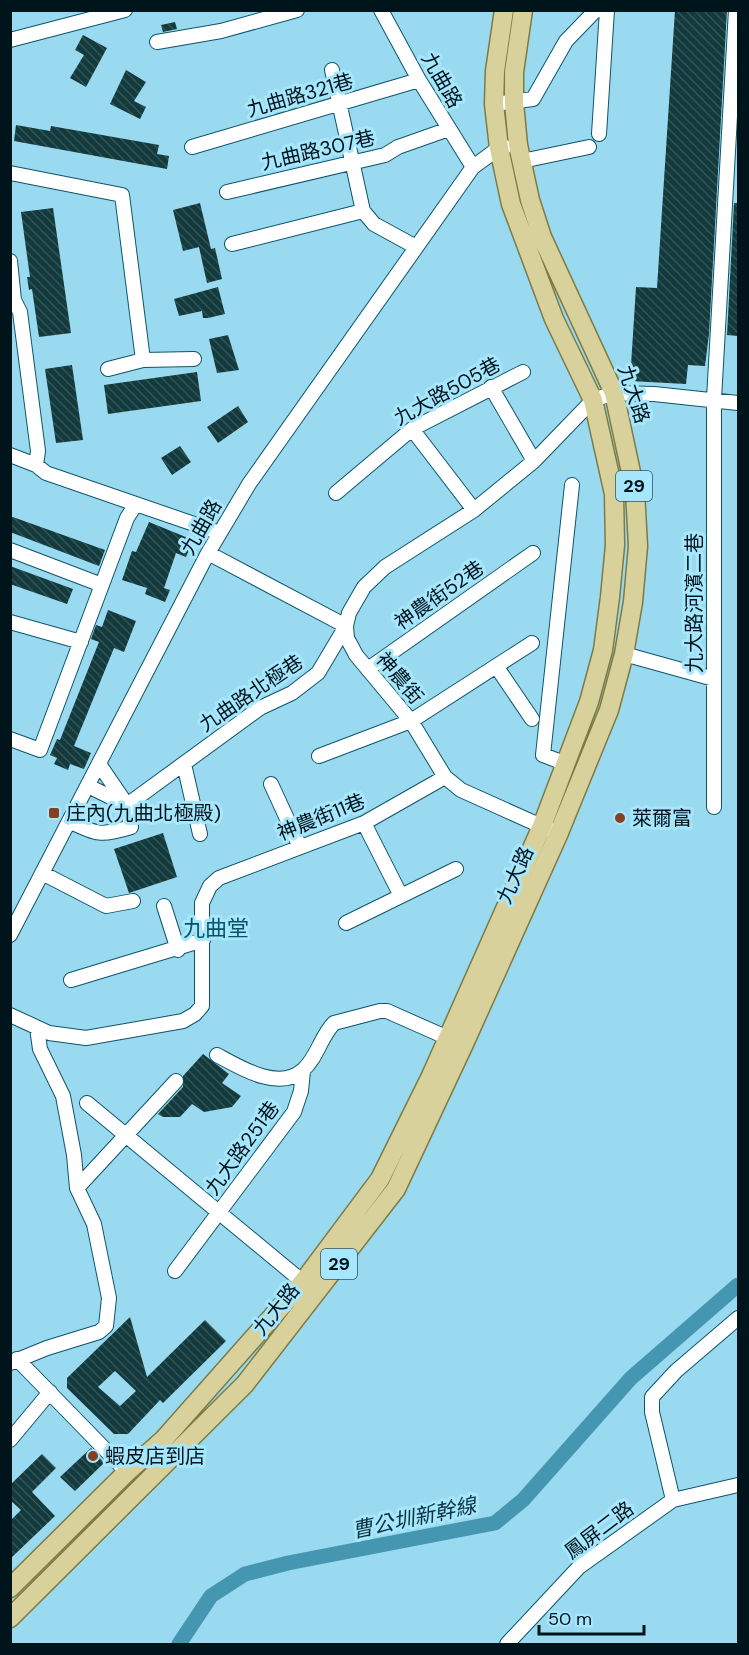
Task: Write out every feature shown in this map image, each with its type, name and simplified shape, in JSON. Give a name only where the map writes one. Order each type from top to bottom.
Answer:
[{"type":"main road","name":"九大路","points":[[10,1618],[244,1384],[396,1189],[464,1044],[550,830],[564,763],[589,702],[603,650],[615,545],[614,494],[593,400],[554,319],[524,245],[511,204],[499,148],[494,105],[495,70],[504,10]]},
{"type":"main road","name":"九大路","points":[[10,1588],[127,1472],[164,1439],[303,1282],[380,1179],[609,710],[624,654],[638,546],[635,491],[614,393],[542,237],[530,200],[520,153],[514,103],[514,72],[523,10]]},
{"type":"street","points":[[10,40],[125,10]]},
{"type":"street","points":[[157,42],[221,31],[297,10]]},
{"type":"street","name":"九曲路","points":[[381,10],[419,80],[472,167]]},
{"type":"street","points":[[494,105],[533,99],[566,41],[596,10]]},
{"type":"street","points":[[599,134],[607,10]]},
{"type":"street","name":"九大路河濱二巷","points":[[714,807],[714,399],[736,10]]},
{"type":"street","points":[[332,70],[363,211],[374,224],[416,247]]},
{"type":"street","name":"九曲路321巷","points":[[192,147],[419,80]]},
{"type":"street","name":"九曲路307巷","points":[[227,192],[386,155],[398,147],[449,129]]},
{"type":"street","name":"九曲路","points":[[10,935],[208,552],[249,484],[472,167],[499,148],[520,153],[588,147]]},
{"type":"street","points":[[10,173],[122,195],[143,360]]},
{"type":"street","points":[[232,244],[363,211]]},
{"type":"street","points":[[10,261],[12,300],[21,323],[38,450],[36,465]]},
{"type":"street","points":[[108,369],[143,360],[194,359]]},
{"type":"street","name":"九大路505巷","points":[[336,493],[412,429],[523,372]]},
{"type":"street","points":[[491,387],[534,461]]},
{"type":"street","points":[[593,400],[614,393],[714,399],[738,403]]},
{"type":"street","name":"九曲路北極巷","points":[[127,804],[260,708],[292,693],[318,673],[346,626],[349,613],[364,587],[386,567],[474,510],[534,461],[593,400]]},
{"type":"street","points":[[412,429],[474,510]]},
{"type":"street","points":[[10,455],[36,465],[46,472],[220,533]]},
{"type":"street","points":[[564,763],[543,755],[572,485]]},
{"type":"street","points":[[10,739],[40,750],[127,518],[136,504]]},
{"type":"street","points":[[10,550],[102,585]]},
{"type":"street","points":[[208,552],[346,626]]},
{"type":"street","name":"神農街52巷","points":[[368,669],[533,552]]},
{"type":"street","points":[[10,622],[81,642]]},
{"type":"street","name":"神農街","points":[[346,626],[347,638],[368,669],[411,721],[444,777],[461,790],[550,830]]},
{"type":"street","points":[[319,756],[411,721],[532,643]]},
{"type":"street","points":[[624,654],[714,679]]},
{"type":"street","points":[[496,666],[532,719]]},
{"type":"street","points":[[184,764],[200,834]]},
{"type":"street","points":[[69,821],[93,833],[105,835],[131,827],[127,804],[99,765]]},
{"type":"street","name":"神農街11巷","points":[[203,940],[202,903],[210,886],[219,878],[364,822],[444,777]]},
{"type":"street","points":[[271,784],[300,847]]},
{"type":"street","points":[[88,786],[127,804]]},
{"type":"street","points":[[364,822],[401,896]]},
{"type":"street","points":[[345,923],[456,869]]},
{"type":"street","points":[[42,873],[106,906],[133,901]]},
{"type":"street","points":[[164,906],[178,950]]},
{"type":"street","points":[[10,1014],[37,1028],[66,1037],[86,1038],[183,1021],[195,1014],[202,1006],[203,940],[178,950],[71,980]]},
{"type":"street","points":[[217,1055],[253,1074],[274,1078],[303,1071],[334,1023],[380,1011],[387,1011],[448,1038]]},
{"type":"street","points":[[14,1361],[99,1332],[106,1326],[110,1298],[94,1224],[77,1188],[63,1096],[40,1049],[37,1028]]},
{"type":"street","name":"九大路251巷","points":[[175,1271],[294,1112],[301,1091],[303,1071]]},
{"type":"street","points":[[77,1188],[176,1081]]},
{"type":"street","name":"九大路251巷","points":[[87,1103],[303,1282]]},
{"type":"street","points":[[673,1500],[652,1412],[652,1397],[676,1371],[738,1318]]},
{"type":"street","points":[[14,1361],[50,1392],[127,1472]]},
{"type":"street","points":[[10,1440],[50,1392]]},
{"type":"street","name":"鳳屏二路","points":[[507,1644],[579,1566],[673,1500],[738,1485]]},
{"type":"building","points":[[675,10],[727,10],[709,334],[705,366],[688,365],[686,384],[630,381],[636,287],[657,288]]},
{"type":"building","points":[[175,22],[177,29],[163,32],[161,25]]},
{"type":"building","points":[[83,35],[107,48],[86,87],[70,78],[84,55],[75,50]]},
{"type":"building","points":[[126,70],[146,82],[134,101],[146,107],[140,119],[110,104]]},
{"type":"building","points":[[16,125],[50,131],[51,126],[159,145],[157,154],[169,156],[167,169],[14,141]]},
{"type":"building","points":[[200,203],[211,249],[215,248],[222,279],[207,283],[199,247],[183,251],[173,210]]},
{"type":"building","points":[[734,203],[738,203],[738,336],[727,335]]},
{"type":"building","points":[[53,208],[71,333],[39,337],[32,289],[29,290],[27,277],[30,277],[21,212]]},
{"type":"building","points":[[218,287],[225,314],[203,318],[202,311],[179,316],[174,299]]},
{"type":"building","points":[[228,335],[239,370],[217,373],[209,339]]},
{"type":"building","points":[[72,365],[83,440],[56,443],[45,369]]},
{"type":"building","points":[[197,372],[201,401],[108,414],[104,385]]},
{"type":"building","points":[[238,406],[248,422],[218,443],[207,427]]},
{"type":"building","points":[[180,446],[191,462],[172,475],[161,458]]},
{"type":"building","points":[[10,516],[105,550],[99,566],[10,532]]},
{"type":"building","points":[[149,522],[193,540],[186,557],[176,553],[164,588],[170,590],[165,602],[145,594],[147,588],[122,580],[132,551],[136,552]]},
{"type":"building","points":[[10,566],[73,589],[67,604],[10,584]]},
{"type":"building","points":[[108,610],[136,621],[124,652],[114,648],[74,746],[91,753],[84,769],[70,764],[68,770],[54,764],[57,758],[50,755],[57,739],[60,740],[99,642],[91,639],[96,625],[102,627]]},
{"type":"building","points":[[163,833],[177,877],[129,893],[114,849]]},
{"type":"building","points":[[203,1054],[229,1074],[222,1083],[241,1096],[232,1107],[204,1112],[192,1104],[180,1117],[163,1117],[158,1114],[183,1087],[183,1076]]},
{"type":"building","points":[[130,1317],[147,1377],[205,1320],[226,1341],[163,1403],[160,1400],[128,1434],[114,1434],[67,1388],[67,1378]],"holes":[[[115,1371],[136,1391],[120,1406],[98,1387]]]},
{"type":"building","points":[[91,1448],[104,1463],[75,1491],[60,1477]]},
{"type":"building","points":[[42,1454],[56,1468],[32,1492],[55,1516],[10,1559],[10,1521],[21,1510],[10,1500],[10,1485]]},
{"type":"waterway","name":"曹公圳新幹線","points":[[179,1644],[211,1596],[245,1574],[288,1563],[495,1523],[523,1500],[631,1378],[738,1285]]},
{"type":"place","name":"庄內(九曲北極殿)","points":[[54,813]]},
{"type":"place","name":"萊爾富","points":[[620,818]]},
{"type":"place","name":"蝦皮店到店","points":[[93,1456]]},
{"type":"district","name":"九曲堂","points":[[216,928]]}]
